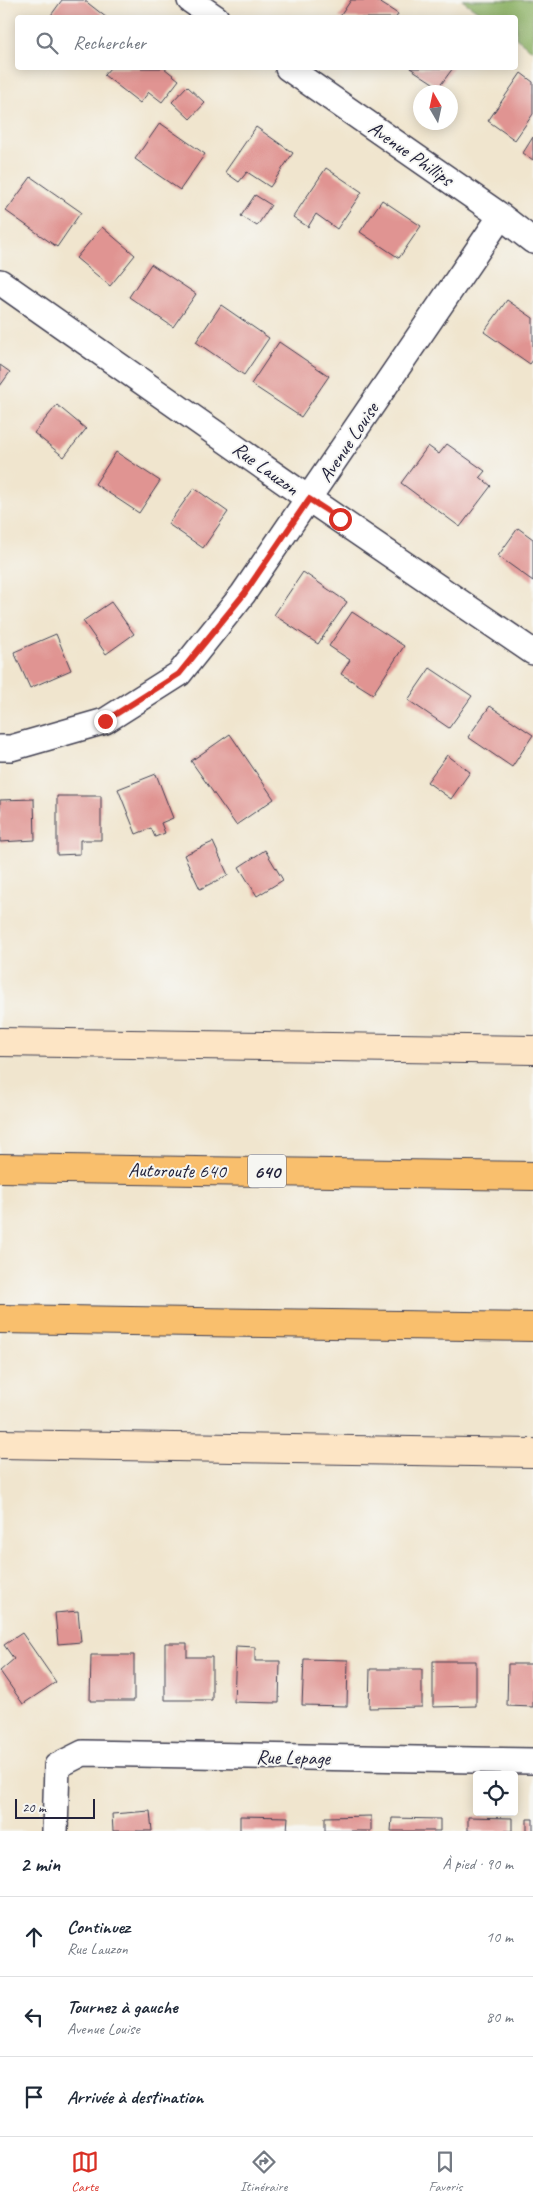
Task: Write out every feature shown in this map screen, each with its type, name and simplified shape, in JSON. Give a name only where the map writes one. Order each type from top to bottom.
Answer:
[{"type":"highway","name":"Autoroute 640","points":[[0,1168],[533,1176]]},
{"type":"highway","points":[[0,1319],[533,1326]]},
{"type":"main road","points":[[0,1042],[533,1050]]},
{"type":"main road","points":[[0,1444],[533,1454]]},
{"type":"street","points":[[190,0],[212,15]]},
{"type":"street","name":"Avenue Phillips","points":[[291,70],[533,240]]},
{"type":"street","name":"Avenue Louise","points":[[0,748],[11,748],[105,721],[179,674],[244,594],[501,216]]},
{"type":"street","name":"Rue Lauzon","points":[[0,282],[309,499],[533,652]]},
{"type":"street","name":"Rue Lepage","points":[[54,1831],[57,1766],[83,1752],[533,1761]]},
{"type":"green space","points":[[462,0],[533,0],[533,51],[518,40],[518,15],[483,15]]},
{"type":"building","points":[[62,0],[84,0],[103,15],[51,15]]},
{"type":"building","points":[[351,0],[376,0],[398,14],[398,15],[341,15]]},
{"type":"building","points":[[108,70],[166,70],[179,80],[162,102],[149,92],[140,103],[104,75]]},
{"type":"building","points":[[413,70],[452,70],[440,85],[436,85]]},
{"type":"building","points":[[521,73],[533,82],[533,114],[515,140],[488,121]]},
{"type":"building","points":[[187,86],[205,103],[190,119],[172,102]]},
{"type":"building","points":[[160,123],[205,154],[180,190],[135,159]]},
{"type":"building","points":[[256,127],[293,153],[270,187],[247,172],[239,182],[225,172]]},
{"type":"building","points":[[533,137],[533,160],[523,153]]},
{"type":"building","points":[[326,168],[362,192],[337,229],[316,214],[308,227],[293,217]]},
{"type":"building","points":[[31,177],[81,212],[57,247],[6,211]]},
{"type":"building","points":[[255,195],[271,205],[257,226],[241,216]]},
{"type":"building","points":[[382,200],[421,226],[399,258],[360,232]]},
{"type":"building","points":[[102,227],[135,255],[110,286],[76,258]]},
{"type":"building","points":[[151,264],[196,294],[173,327],[129,297]]},
{"type":"building","points":[[507,300],[533,318],[533,360],[530,364],[484,332]]},
{"type":"building","points":[[221,305],[269,338],[244,375],[196,342]]},
{"type":"building","points":[[279,342],[329,376],[301,417],[251,384]]},
{"type":"building","points":[[0,365],[10,372],[0,386]]},
{"type":"building","points":[[57,405],[86,429],[64,457],[34,433]]},
{"type":"building","points":[[447,444],[485,471],[480,477],[491,486],[460,527],[401,483],[428,446],[439,454]]},
{"type":"building","points":[[116,452],[160,481],[139,513],[95,484]]},
{"type":"building","points":[[194,488],[228,512],[203,548],[168,524]]},
{"type":"building","points":[[518,528],[533,539],[533,581],[498,556]]},
{"type":"building","points":[[303,572],[347,602],[318,644],[274,615]]},
{"type":"building","points":[[111,602],[134,634],[106,654],[83,621]]},
{"type":"building","points":[[352,612],[404,646],[373,694],[341,674],[350,660],[329,646]]},
{"type":"building","points":[[56,634],[71,670],[30,688],[14,652]]},
{"type":"building","points":[[430,668],[472,696],[449,728],[408,700]]},
{"type":"building","points":[[490,706],[533,735],[512,767],[468,737]]},
{"type":"building","points":[[230,734],[274,799],[236,825],[191,761]]},
{"type":"building","points":[[447,755],[470,772],[451,799],[427,782]]},
{"type":"building","points":[[156,774],[173,818],[161,823],[165,833],[155,837],[151,828],[136,834],[118,789]]},
{"type":"building","points":[[57,796],[101,796],[101,840],[80,840],[80,854],[57,855]]},
{"type":"building","points":[[34,799],[35,840],[0,842],[0,800]]},
{"type":"building","points":[[213,842],[228,875],[200,889],[184,855]]},
{"type":"building","points":[[265,850],[283,880],[257,896],[239,867]]},
{"type":"building","points":[[78,1611],[81,1642],[58,1644],[55,1613]]},
{"type":"building","points":[[22,1633],[56,1682],[23,1704],[0,1671],[14,1659],[4,1645]]},
{"type":"building","points":[[165,1643],[187,1643],[187,1657],[212,1657],[212,1700],[165,1700]]},
{"type":"building","points":[[236,1646],[255,1647],[255,1661],[280,1661],[279,1703],[234,1702]]},
{"type":"building","points":[[91,1655],[134,1655],[134,1701],[90,1701]]},
{"type":"building","points":[[304,1659],[348,1660],[347,1706],[302,1705]]},
{"type":"building","points":[[433,1661],[476,1661],[476,1706],[433,1707]]},
{"type":"building","points":[[508,1664],[533,1664],[533,1707],[507,1706]]},
{"type":"building","points":[[370,1669],[422,1669],[422,1707],[369,1708]]},
{"type":"building","points":[[150,1811],[152,1831],[113,1831],[112,1814]]},
{"type":"building","points":[[240,1816],[288,1817],[287,1831],[240,1831]]},
{"type":"building","points":[[371,1816],[371,1831],[325,1831],[325,1817]]},
{"type":"building","points":[[468,1817],[512,1818],[512,1831],[468,1831]]},
{"type":"building","points":[[392,1818],[440,1819],[440,1831],[391,1831]]},
{"type":"building","points":[[527,1819],[533,1819],[533,1831],[527,1831]]},
{"type":"route","points":[[105,721],[179,674],[244,594],[309,499],[340,519]]}]
